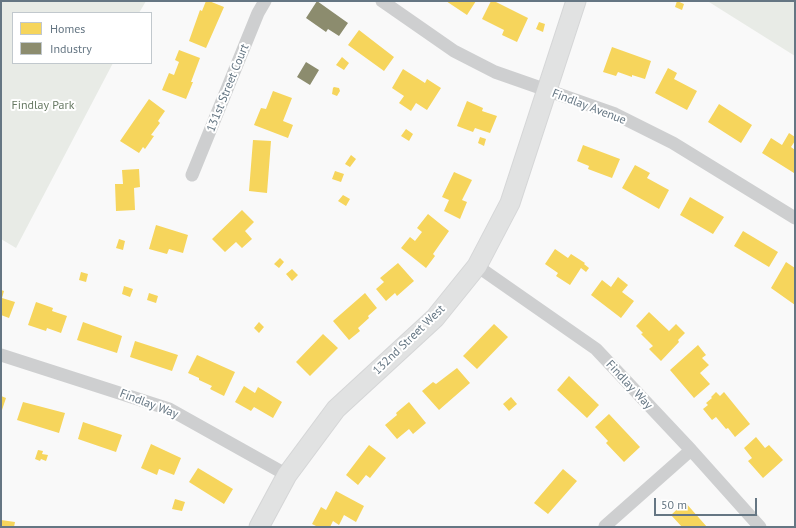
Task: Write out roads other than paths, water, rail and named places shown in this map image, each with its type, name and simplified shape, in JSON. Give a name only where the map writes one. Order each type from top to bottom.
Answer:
[{"type":"street","name":"131st Street Court","points":[[192,175],[258,13],[265,1]]},
{"type":"street","name":"Findlay Avenue","points":[[382,1],[454,51],[495,72],[615,114],[673,143],[795,218]]},
{"type":"street","name":"132nd Street West","points":[[259,527],[287,475],[336,409],[435,318],[477,266],[510,203],[548,91],[576,1]]},
{"type":"street","name":"Findlay Way","points":[[477,266],[596,349],[691,450],[760,527]]},
{"type":"street","name":"Findlay Way","points":[[1,355],[169,409],[287,475]]},
{"type":"street","points":[[606,526],[691,450]]},
{"type":"park label","name":"Findlay Park","points":[[43,106]]}]
